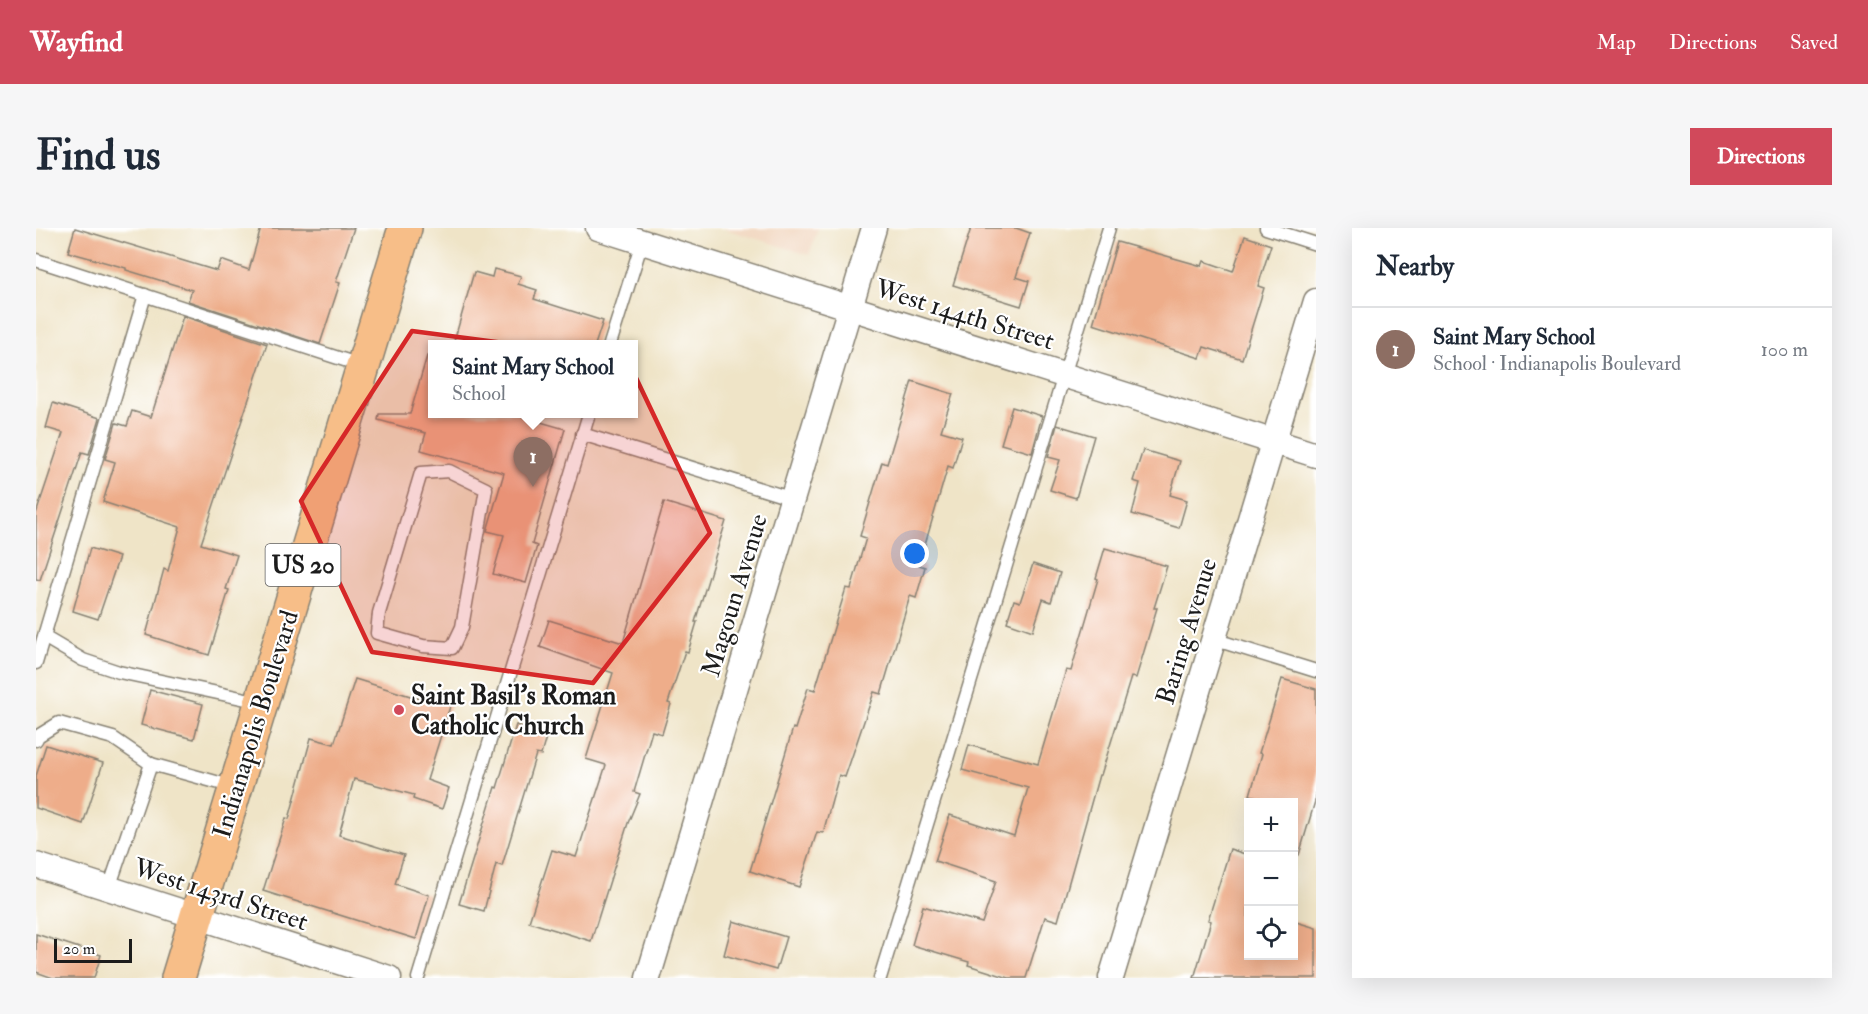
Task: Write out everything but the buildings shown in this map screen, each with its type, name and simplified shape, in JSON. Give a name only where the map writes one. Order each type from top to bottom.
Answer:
[{"type":"main road","name":"Indianapolis Boulevard","points":[[178,978],[405,228]]},
{"type":"street","name":"West 144th Street","points":[[598,228],[1316,455]]},
{"type":"street","name":"Magoun Avenue","points":[[648,978],[874,228]]},
{"type":"street","name":"Baring Avenue","points":[[1111,978],[1316,301]]},
{"type":"street","name":"West 143rd Street","points":[[36,865],[389,978]]},
{"type":"lane","points":[[880,978],[1109,228]]},
{"type":"lane","points":[[1266,228],[1316,244]]},
{"type":"lane","points":[[612,340],[642,242]]},
{"type":"lane","points":[[36,260],[363,366]]},
{"type":"lane","points":[[36,663],[145,295]]},
{"type":"lane","points":[[418,978],[588,418]]},
{"type":"lane","points":[[582,434],[793,499]]},
{"type":"lane","points":[[449,471],[486,489],[462,627],[452,648],[423,646],[377,633],[379,614],[421,473],[449,471]]},
{"type":"lane","points":[[44,637],[83,660],[119,672],[261,702]]},
{"type":"lane","points":[[1213,639],[1316,671]]},
{"type":"lane","points":[[36,740],[38,736],[59,723],[113,738],[151,764],[236,787]]},
{"type":"lane","points":[[109,888],[151,764]]},
{"type":"highlighted area","points":[[412,331],[627,359],[710,533],[593,683],[372,652],[301,501]]},
{"type":"shaded area","points":[[722,228],[818,228],[809,255]]},
{"type":"place","name":"Saint Mary School","points":[[533,487]]},
{"type":"place","name":"Saint Basil's Roman Catholic Church","points":[[399,710]]}]
